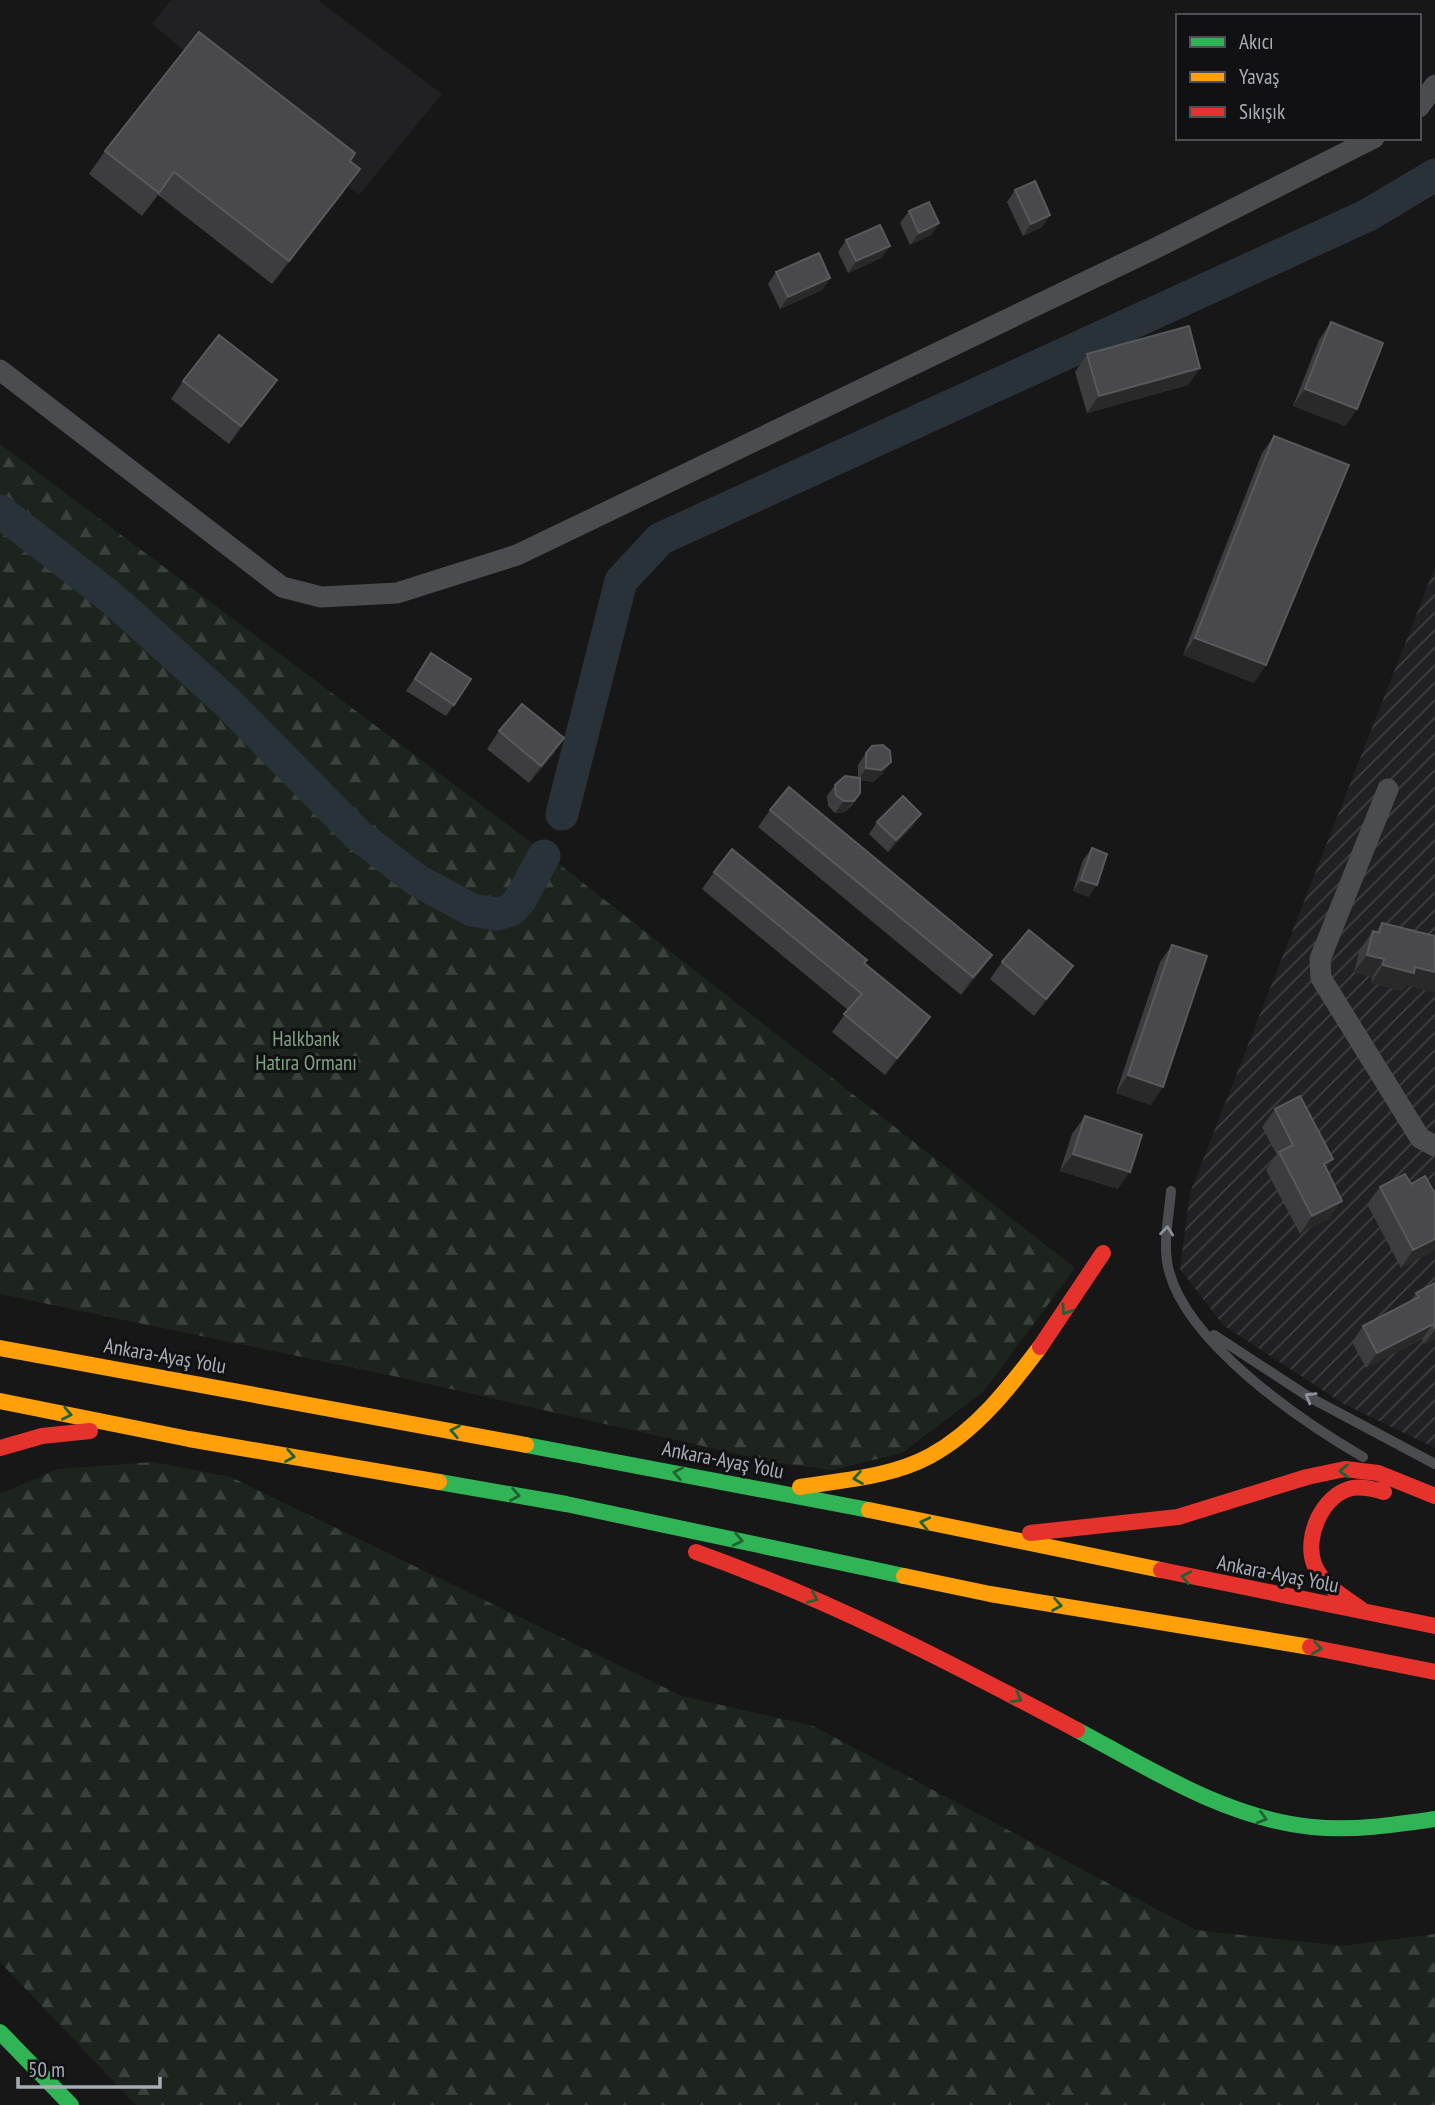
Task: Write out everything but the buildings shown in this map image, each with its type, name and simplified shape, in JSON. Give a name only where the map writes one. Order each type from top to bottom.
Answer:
[{"type":"highway","points":[[775,1491],[878,1475],[930,1456],[967,1432],[1051,1332],[1103,1254]]},
{"type":"highway","points":[[77,1345],[257,1394]]},
{"type":"highway","name":"Ankara-Ayaş Yolu","points":[[0,1348],[775,1491],[1435,1626]]},
{"type":"highway","points":[[0,1401],[189,1439],[566,1504],[990,1594],[1323,1649],[1435,1672]]},
{"type":"highway","points":[[0,1448],[42,1436],[86,1431],[189,1439]]},
{"type":"highway","points":[[992,1537],[1107,1526],[1194,1513],[1307,1477],[1345,1469],[1378,1473],[1435,1496]]},
{"type":"highway","points":[[1365,1612],[1324,1581],[1313,1561],[1312,1543],[1322,1512],[1340,1492],[1360,1487],[1394,1495],[1425,1510]]},
{"type":"highway","points":[[566,1504],[760,1575],[904,1639],[1187,1789],[1247,1814],[1293,1825],[1351,1830],[1435,1819]]},
{"type":"highway","points":[[0,2032],[71,2105]]},
{"type":"street","points":[[1421,104],[1435,86]]},
{"type":"street","points":[[0,370],[282,587],[321,597],[397,593],[517,555],[1160,246],[1370,140]]},
{"type":"street","points":[[1388,789],[1320,959],[1321,978],[1420,1138],[1434,1142]]},
{"type":"lane","points":[[1171,1191],[1166,1244],[1169,1272],[1180,1296],[1202,1328],[1230,1360],[1289,1409],[1410,1484]]},
{"type":"lane","points":[[1202,1328],[1309,1397],[1435,1464]]},
{"type":"shaded area","points":[[171,0],[318,0],[442,94],[359,195],[152,24]]},
{"type":"shaded area","points":[[1435,567],[1435,1448],[1342,1403],[1223,1325],[1180,1269],[1190,1193]]},
{"type":"green space","name":"Halkbank Hatıra Ormanı","points":[[0,444],[532,843],[1075,1268],[983,1392],[902,1453],[832,1470],[773,1462],[398,1377],[0,1294]]},
{"type":"green space","points":[[153,1462],[231,1477],[682,1696],[813,1726],[1196,1930],[1342,1946],[1435,1934],[1435,2105],[136,2105],[0,1962],[0,1494],[58,1469]]},
{"type":"waterway","points":[[562,814],[621,581],[660,539],[1368,215],[1435,175]]},
{"type":"waterway","points":[[0,511],[114,600],[228,703],[358,835],[418,881],[472,910],[497,914],[511,910],[520,900],[544,856]]},
{"type":"traffic: fast","points":[[526,1445],[869,1510]]},
{"type":"traffic: fast","points":[[439,1482],[566,1504],[904,1576]]},
{"type":"traffic: fast","points":[[1077,1730],[1190,1790],[1250,1814],[1280,1822],[1312,1827],[1358,1828],[1435,1819]]},
{"type":"traffic: fast","points":[[0,2032],[71,2105]]},
{"type":"traffic: slow","points":[[800,1487],[883,1473],[930,1456],[947,1446],[977,1421],[1040,1347]]},
{"type":"traffic: slow","points":[[0,1348],[526,1445]]},
{"type":"traffic: slow","points":[[0,1401],[189,1439],[439,1482]]},
{"type":"traffic: slow","points":[[869,1510],[1161,1570]]},
{"type":"traffic: slow","points":[[904,1576],[990,1594],[1310,1647]]},
{"type":"traffic: jam","points":[[1040,1347],[1103,1253]]},
{"type":"traffic: jam","points":[[0,1448],[42,1436],[90,1431]]},
{"type":"traffic: jam","points":[[1030,1533],[1178,1517],[1307,1477],[1345,1469],[1378,1473],[1435,1496]]},
{"type":"traffic: jam","points":[[1361,1609],[1322,1578],[1314,1564],[1312,1553],[1314,1530],[1324,1508],[1341,1492],[1360,1487],[1384,1492]]},
{"type":"traffic: jam","points":[[696,1552],[842,1612],[1077,1730]]},
{"type":"traffic: jam","points":[[1161,1570],[1435,1626]]},
{"type":"traffic: jam","points":[[1310,1647],[1435,1672]]}]
